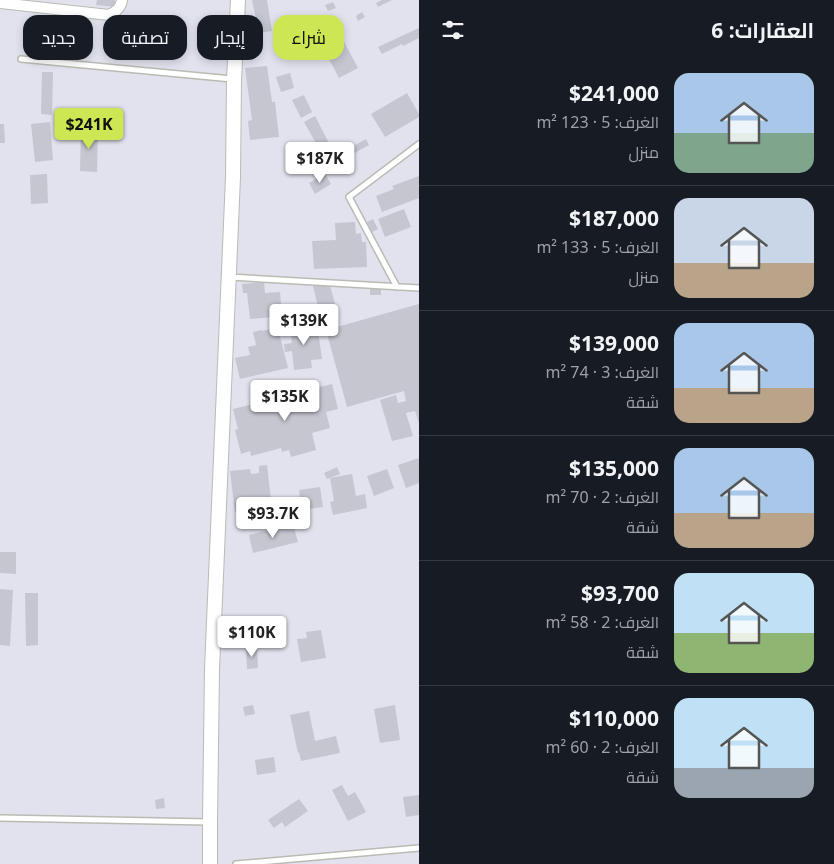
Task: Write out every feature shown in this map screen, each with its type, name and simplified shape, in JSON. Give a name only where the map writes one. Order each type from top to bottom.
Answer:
[{"type":"main road","points":[[210,864],[212,660],[233,177],[234,80],[238,0]]},
{"type":"street","points":[[0,3],[109,15],[119,8],[122,0]]},
{"type":"lane","points":[[21,59],[234,80]]},
{"type":"lane","points":[[397,287],[349,197],[419,144]]},
{"type":"lane","points":[[228,277],[419,288]]},
{"type":"lane","points":[[0,818],[210,822]]},
{"type":"lane","points":[[236,864],[419,848]]},
{"type":"building","points":[[97,0],[115,0],[115,7],[96,5]]},
{"type":"building","points":[[252,0],[267,0],[272,31],[263,32],[263,15],[255,15]]},
{"type":"building","points":[[382,0],[392,0],[378,7],[376,3]]},
{"type":"building","points":[[333,2],[336,8],[328,11],[325,5]]},
{"type":"building","points":[[362,12],[365,17],[358,21],[356,16]]},
{"type":"building","points":[[419,28],[419,38],[382,54],[378,47]]},
{"type":"building","points":[[344,42],[358,68],[339,78],[329,60],[344,60]]},
{"type":"building","points":[[267,66],[272,102],[275,102],[279,137],[250,140],[248,121],[252,120],[245,68]]},
{"type":"building","points":[[42,72],[53,72],[52,115],[41,114]]},
{"type":"building","points":[[290,73],[294,88],[281,92],[276,77]]},
{"type":"building","points":[[407,93],[419,117],[385,137],[371,114]]},
{"type":"building","points":[[304,95],[312,112],[301,118],[292,100]]},
{"type":"building","points":[[315,116],[332,149],[322,154],[304,122]]},
{"type":"building","points":[[50,122],[53,160],[35,162],[31,124]]},
{"type":"building","points":[[0,124],[4,124],[5,143],[0,143]]},
{"type":"building","points":[[81,128],[98,128],[97,172],[80,171]]},
{"type":"building","points":[[366,139],[369,145],[351,155],[348,149]]},
{"type":"building","points":[[47,174],[48,203],[31,204],[30,175]]},
{"type":"building","points":[[325,174],[331,184],[315,194],[309,183]]},
{"type":"building","points":[[419,176],[419,198],[382,212],[376,196],[394,189],[392,186]]},
{"type":"building","points":[[404,209],[411,227],[385,237],[378,219]]},
{"type":"building","points":[[373,219],[378,229],[372,232],[367,222]]},
{"type":"building","points":[[355,222],[356,234],[361,233],[362,242],[366,242],[367,267],[314,269],[312,241],[336,240],[335,223]]},
{"type":"building","points":[[264,282],[265,293],[280,292],[282,316],[250,319],[247,293],[243,293],[242,284]]},
{"type":"building","points":[[329,282],[337,311],[320,315],[313,286]]},
{"type":"building","points":[[370,286],[381,287],[381,295],[370,295]]},
{"type":"building","points":[[419,304],[419,423],[415,411],[406,413],[413,436],[392,441],[380,400],[396,395],[398,403],[406,401],[404,391],[347,407],[326,330]]},
{"type":"building","points":[[317,324],[322,359],[311,360],[312,368],[294,370],[292,351],[285,352],[284,344],[292,343],[290,328]]},
{"type":"building","points":[[278,328],[288,368],[240,379],[235,358],[250,355],[248,347],[256,345],[253,332]]},
{"type":"building","points":[[332,384],[338,409],[326,412],[330,428],[312,433],[316,450],[291,457],[289,450],[282,452],[281,448],[251,456],[250,451],[241,454],[235,430],[238,429],[233,409]]},
{"type":"building","points":[[419,458],[419,483],[406,488],[398,465]]},
{"type":"building","points":[[267,465],[272,508],[235,512],[230,471],[250,469],[251,474],[259,473],[259,466]]},
{"type":"building","points":[[337,467],[340,474],[327,479],[324,473]]},
{"type":"building","points":[[387,469],[394,488],[374,496],[367,476]]},
{"type":"building","points":[[352,474],[356,496],[365,494],[367,508],[333,515],[330,502],[334,501],[330,478]]},
{"type":"building","points":[[320,487],[323,507],[301,510],[299,490]]},
{"type":"building","points":[[293,524],[298,542],[253,553],[249,535]]},
{"type":"building","points":[[0,552],[16,552],[16,574],[0,573]]},
{"type":"building","points":[[0,589],[13,590],[10,646],[0,645]]},
{"type":"building","points":[[25,593],[38,593],[38,645],[26,646]]},
{"type":"building","points":[[273,620],[275,630],[232,637],[230,626]]},
{"type":"building","points":[[321,630],[326,658],[301,662],[297,639],[307,638],[306,632]]},
{"type":"building","points":[[240,641],[241,646],[227,648],[227,642]]},
{"type":"building","points":[[246,647],[257,647],[258,668],[247,669]]},
{"type":"building","points":[[253,705],[255,714],[245,716],[243,707]]},
{"type":"building","points":[[395,705],[400,740],[380,743],[374,709]]},
{"type":"building","points":[[309,711],[315,741],[336,736],[340,753],[301,761],[290,715]]},
{"type":"building","points":[[274,757],[276,772],[257,775],[255,760]]},
{"type":"building","points":[[342,785],[348,796],[355,792],[366,812],[348,821],[332,790]]},
{"type":"building","points":[[419,795],[419,815],[406,817],[403,797]]},
{"type":"building","points":[[164,798],[165,808],[156,809],[155,800]]},
{"type":"building","points":[[299,799],[308,811],[285,827],[282,822],[274,828],[268,820]]}]
